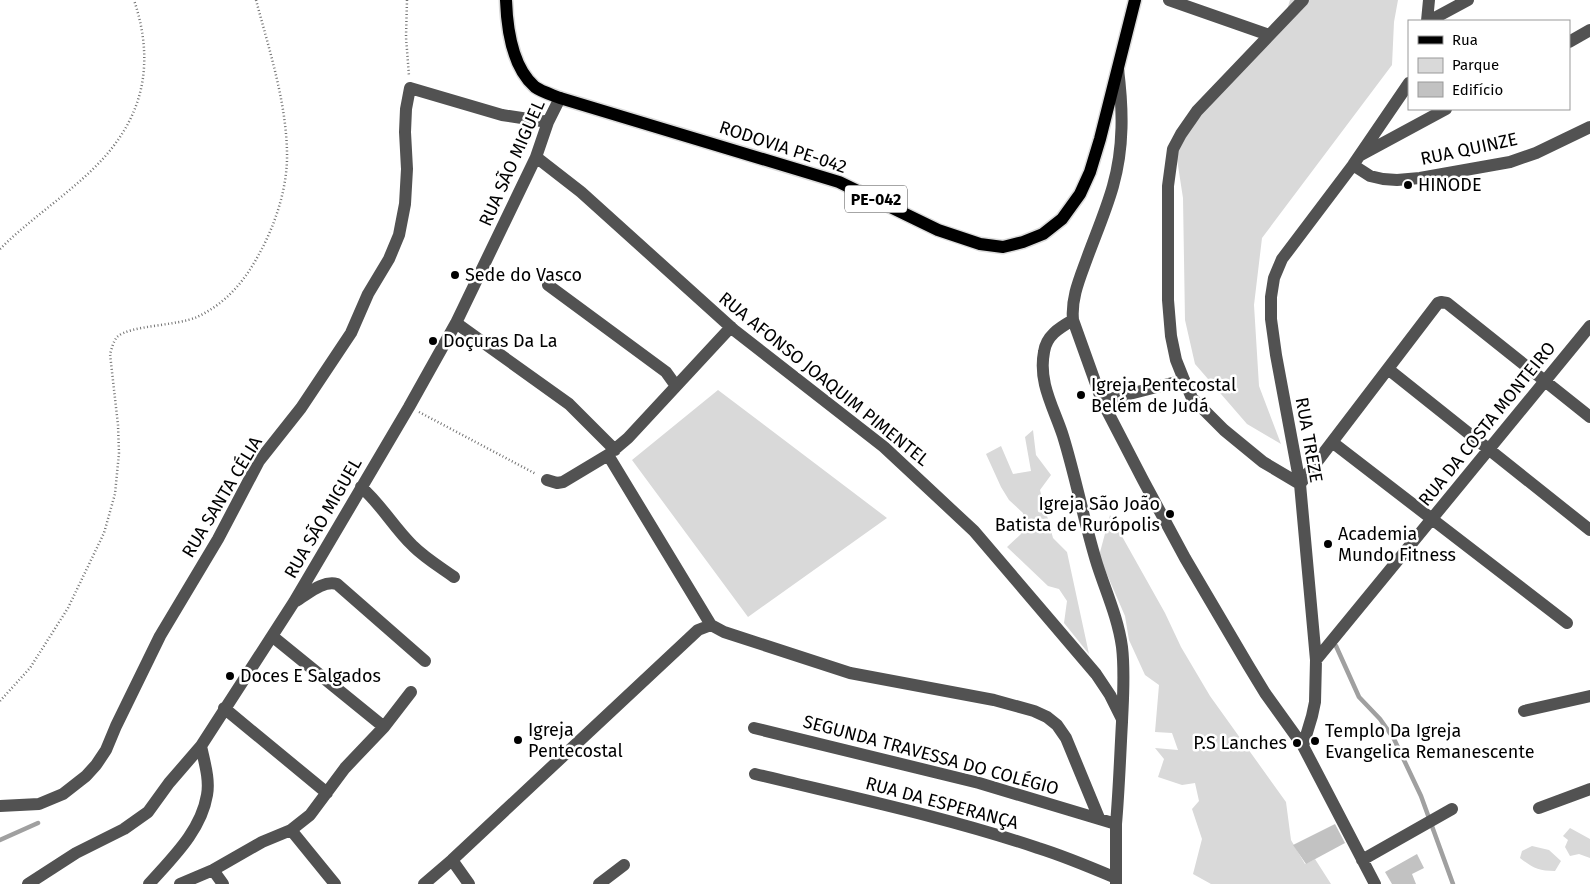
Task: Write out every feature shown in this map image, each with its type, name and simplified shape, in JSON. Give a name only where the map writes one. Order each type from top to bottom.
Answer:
[{"type":"main road","name":"RODOVIA PE-042","points":[[506,0],[506,18],[510,42],[521,69],[536,87],[560,98],[839,182],[938,230],[980,244],[1003,247],[1024,242],[1043,234],[1062,219],[1080,194],[1090,172],[1135,0]]},
{"type":"street","points":[[1169,0],[1269,35]]},
{"type":"street","points":[[1303,0],[1197,111],[1181,134],[1173,150],[1168,186],[1168,300],[1176,360],[1192,398],[1224,430],[1263,462],[1300,484],[1438,303],[1441,302],[1447,303],[1546,380],[1590,417]]},
{"type":"street","points":[[1428,20],[1429,0]]},
{"type":"street","points":[[1430,20],[1468,0]]},
{"type":"street","points":[[1570,41],[1590,30]]},
{"type":"street","points":[[1118,66],[1122,101],[1122,132],[1118,161],[1113,186],[1077,287],[1072,311],[1073,320],[1102,401],[1147,488],[1261,686],[1303,746],[1375,884]]},
{"type":"street","name":"RUA TREZE","points":[[1303,746],[1315,702],[1316,660],[1300,484],[1271,319],[1272,287],[1282,259],[1355,161],[1408,84]]},
{"type":"street","points":[[410,88],[502,115],[548,122]]},
{"type":"street","name":"RUA SANTA CÉLIA","points":[[0,806],[39,804],[62,794],[86,776],[96,765],[106,750],[160,636],[218,539],[259,461],[300,408],[351,333],[368,294],[390,259],[399,235],[405,204],[407,169],[406,108],[410,88]]},
{"type":"street","name":"RUA SÃO MIGUEL","points":[[28,884],[76,854],[124,829],[148,812],[169,783],[201,746],[294,602],[409,407],[456,323],[536,157],[548,122],[560,98]]},
{"type":"street","points":[[1355,161],[1444,110]]},
{"type":"street","name":"RUA QUINZE","points":[[1355,161],[1370,176],[1397,180],[1420,178],[1510,162],[1536,153],[1590,127]]},
{"type":"street","name":"RUA AFONSO JOAQUIM PIMENTEL","points":[[536,157],[581,192],[731,327],[884,447],[974,531],[1096,674],[1110,695],[1122,719]]},
{"type":"street","points":[[548,284],[666,372],[676,386]]},
{"type":"street","points":[[1073,320],[1058,329],[1046,343],[1043,359],[1044,380],[1048,397],[1063,437],[1097,565],[1112,605],[1122,648],[1124,686],[1116,824],[1116,881]]},
{"type":"street","points":[[456,323],[569,404],[611,453],[711,625],[724,632],[850,673],[994,700],[1034,711],[1047,717],[1057,725],[1066,738],[1099,818]]},
{"type":"street","name":"RUA DA COSTA MONTEIRO","points":[[1316,660],[1590,326]]},
{"type":"street","points":[[547,480],[557,483],[563,482],[611,453],[628,438],[731,327]]},
{"type":"street","points":[[1388,369],[1590,530]]},
{"type":"street","points":[[1102,401],[1184,380]]},
{"type":"street","points":[[1332,442],[1567,623]]},
{"type":"street","points":[[361,487],[413,546],[454,577]]},
{"type":"street","points":[[294,602],[324,584],[337,584],[425,661]]},
{"type":"street","points":[[424,884],[698,630],[711,625]]},
{"type":"street","points":[[272,636],[384,726]]},
{"type":"street","points":[[180,884],[213,870],[262,842],[291,830],[310,815],[345,768],[384,726],[411,692]]},
{"type":"street","points":[[1524,711],[1590,696]]},
{"type":"street","points":[[224,708],[327,793]]},
{"type":"street","name":"SEGUNDA TRAVESSA DO COLÉGIO","points":[[754,728],[979,783],[1116,824]]},
{"type":"street","points":[[149,884],[188,840],[204,808],[208,794],[208,778],[201,746]]},
{"type":"street","name":"RUA DA ESPERANÇA","points":[[755,774],[1010,839],[1066,858],[1116,881]]},
{"type":"street","points":[[1538,808],[1590,788]]},
{"type":"street","points":[[1362,860],[1452,809]]},
{"type":"street","points":[[291,830],[335,884]]},
{"type":"street","points":[[452,860],[469,884]]},
{"type":"street","points":[[599,884],[624,865]]},
{"type":"street","points":[[213,870],[223,884]]},
{"type":"path","points":[[0,249],[15,234],[93,169],[116,144],[130,121],[138,101],[145,68],[144,39],[134,0]]},
{"type":"path","points":[[0,701],[30,668],[68,608],[104,533],[116,494],[119,453],[118,425],[110,354],[112,345],[124,332],[180,322],[197,317],[213,308],[236,289],[268,240],[285,178],[287,153],[284,122],[276,80],[256,0]]},
{"type":"path","points":[[408,0],[406,37],[410,88]]},
{"type":"path","points":[[409,407],[547,480]]},
{"type":"green space","points":[[1290,0],[1398,0],[1394,22],[1392,65],[1262,238],[1254,305],[1259,386],[1281,444],[1247,424],[1195,364],[1185,320],[1183,198],[1175,146],[1284,20]]},
{"type":"green space","points":[[718,390],[887,518],[748,617],[632,460]]},
{"type":"green space","points":[[1033,430],[1036,455],[1051,475],[1040,490],[1053,538],[1067,552],[1089,654],[1064,623],[1067,601],[1059,589],[1048,586],[1007,547],[1021,534],[1023,513],[1009,500],[986,454],[1001,446],[1013,474],[1031,471],[1025,437]]},
{"type":"green space","points":[[1110,515],[1165,613],[1181,647],[1210,696],[1286,802],[1291,840],[1305,864],[1315,859],[1331,884],[1211,884],[1193,874],[1202,839],[1192,809],[1199,801],[1195,783],[1182,785],[1158,777],[1164,759],[1155,748],[1178,750],[1172,733],[1155,732],[1159,685],[1145,675],[1129,640],[1125,616],[1099,556]]},
{"type":"green space","points":[[1570,828],[1590,839],[1590,858],[1579,854],[1570,856],[1565,847],[1568,840],[1563,836]]},
{"type":"green space","points":[[1532,846],[1549,850],[1561,861],[1555,871],[1536,868],[1520,858],[1522,851]]},
{"type":"building","points":[[1335,824],[1345,843],[1306,864],[1293,845]]},
{"type":"building","points":[[1417,854],[1424,868],[1412,874],[1416,884],[1392,884],[1385,872]]},
{"type":"waterway","points":[[1336,646],[1359,697],[1380,719],[1394,739],[1421,796],[1453,884]]},
{"type":"waterway","points":[[0,840],[38,823]]},
{"type":"place","name":"HINODE","points":[[1408,185]]},
{"type":"place","name":"Sede do Vasco","points":[[455,275]]},
{"type":"place","name":"Doçuras Da La","points":[[433,341]]},
{"type":"place","name":"Igreja Pentecostal Belém de Judá","points":[[1081,395]]},
{"type":"place","name":"Igreja São João Batista de Rurópolis","points":[[1170,514]]},
{"type":"place","name":"Academia Mundo Fitness","points":[[1328,544]]},
{"type":"place","name":"Doces E Salgados","points":[[230,676]]},
{"type":"place","name":"Igreja Pentecostal","points":[[518,740]]},
{"type":"place","name":"Templo Da Igreja Evangelica Remanescente","points":[[1315,741]]},
{"type":"place","name":"P.S Lanches","points":[[1297,743]]}]
